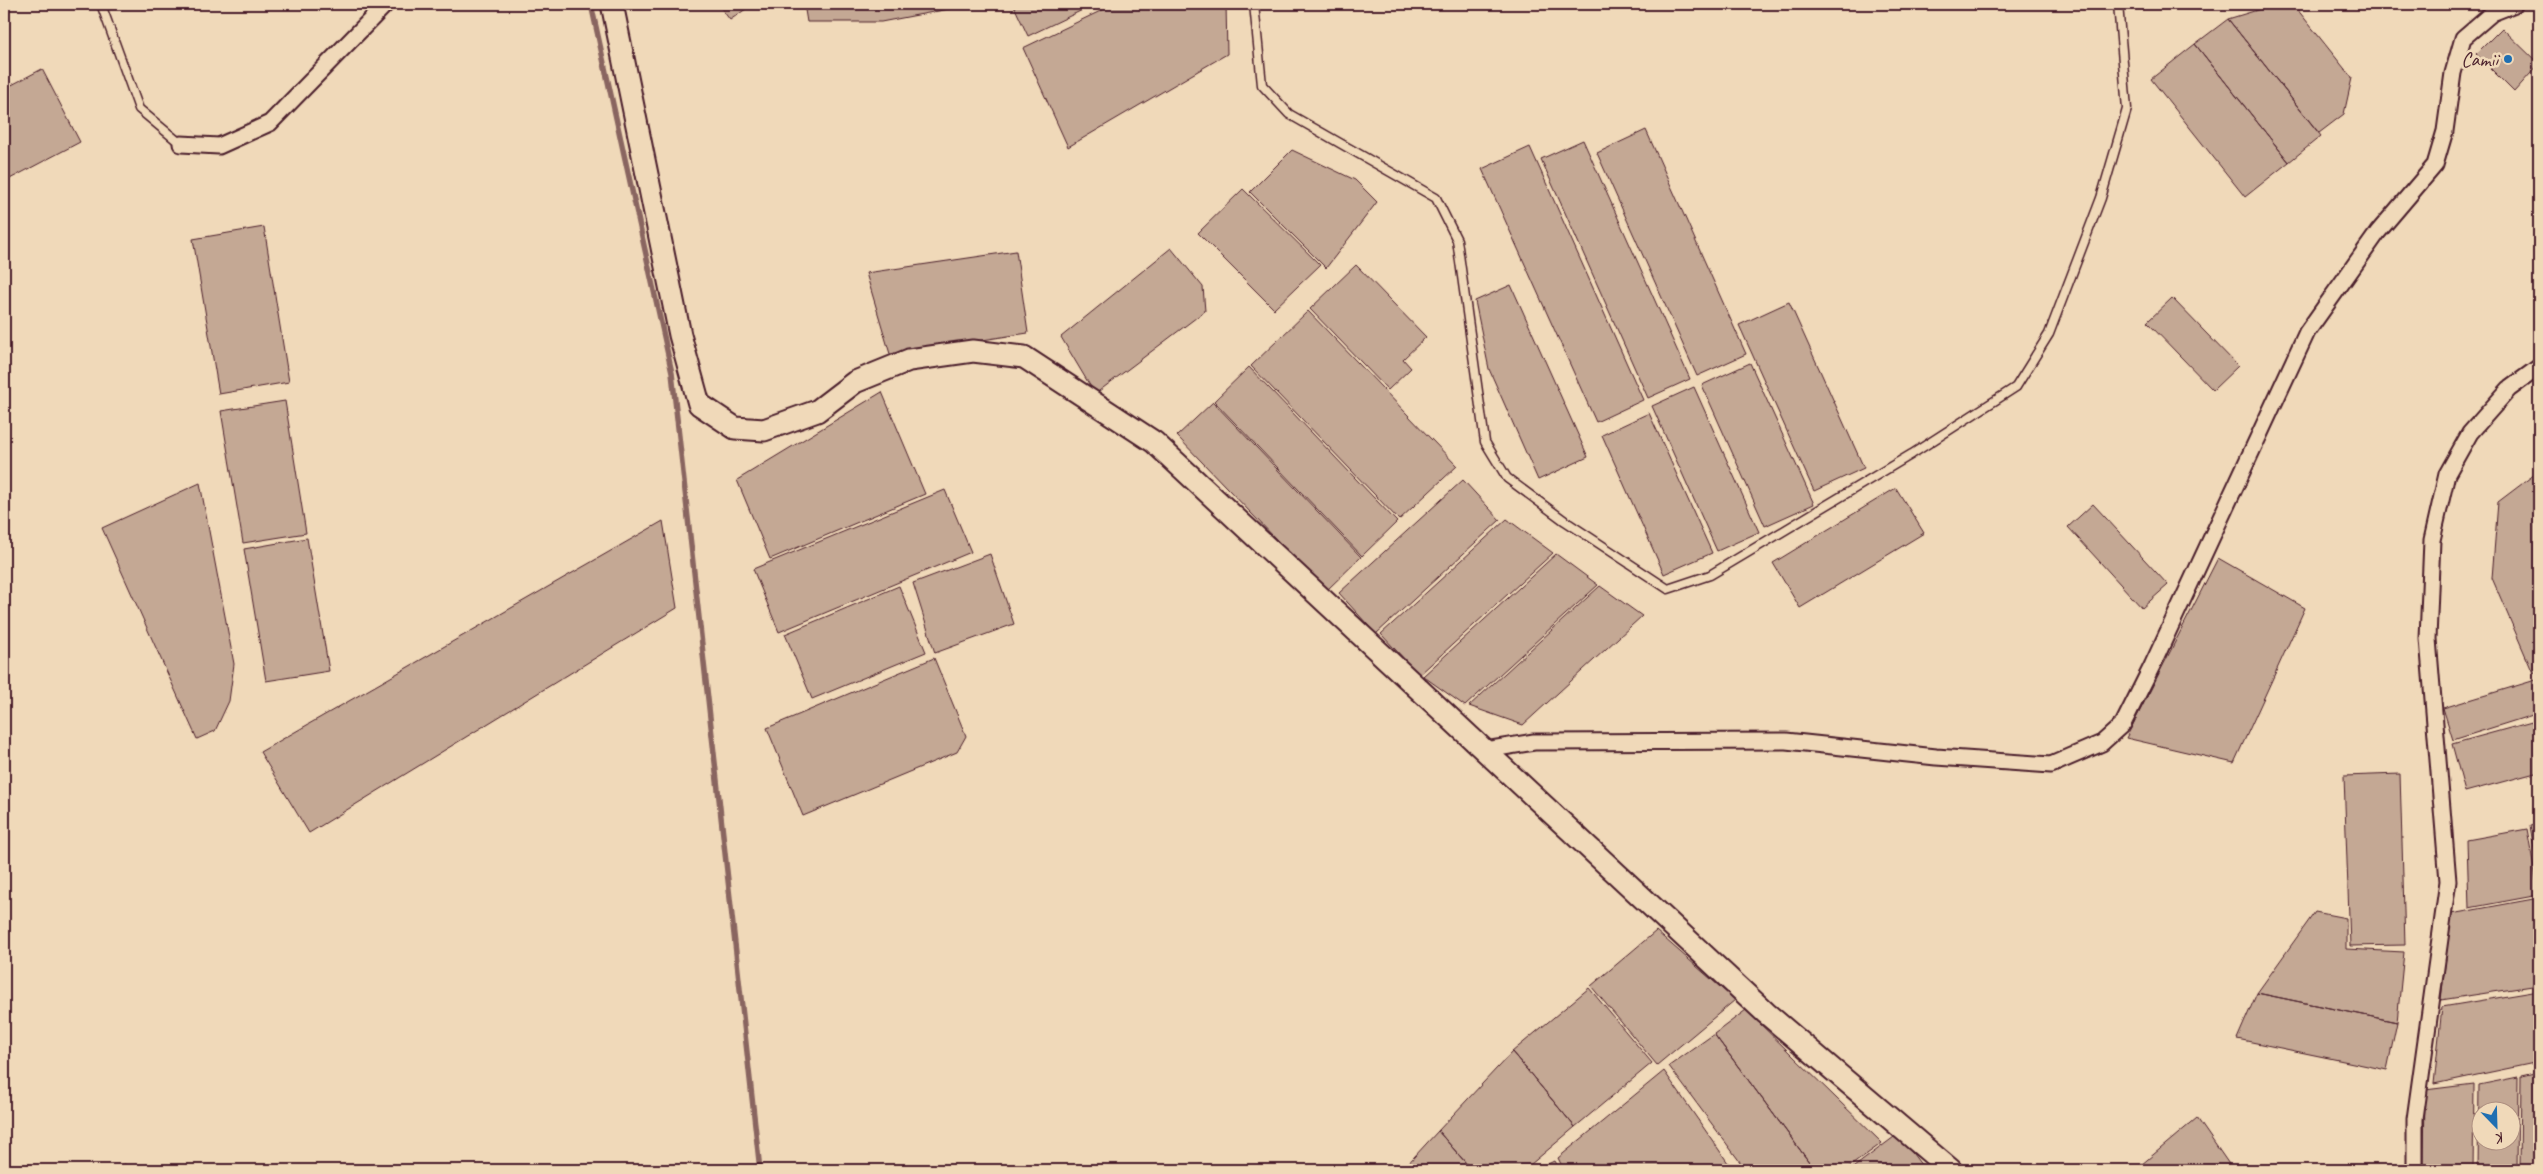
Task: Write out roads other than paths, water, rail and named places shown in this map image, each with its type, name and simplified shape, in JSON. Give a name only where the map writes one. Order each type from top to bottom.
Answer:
[{"type":"street","points":[[181,144],[219,146],[270,123],[386,4]]},
{"type":"street","points":[[612,4],[680,335],[699,404],[735,428],[764,430],[817,411],[855,382],[909,360],[973,351],[1024,357],[1154,442],[1766,1012],[1951,1170]]},
{"type":"street","points":[[1485,750],[1534,742],[1786,741],[1936,757],[2051,765],[2102,743],[2123,724],[2152,666],[2307,332],[2378,232],[2435,165],[2445,131],[2453,73],[2464,38],[2492,13],[2515,4]]},
{"type":"street","points":[[2415,1170],[2415,1119],[2448,880],[2428,639],[2432,540],[2447,474],[2470,433],[2509,389],[2539,368]]},
{"type":"lane","points":[[102,4],[139,109],[181,144]]},
{"type":"lane","points":[[1254,4],[1262,85],[1289,114],[1436,198],[1457,240],[1485,442],[1507,478],[1565,521],[1668,589],[1710,575],[1912,454],[2016,387],[2049,334],[2101,198],[2127,110],[2118,4]]},
{"type":"waterway","points":[[591,4],[672,373],[760,1170]]},
{"type":"place","name":"Camii","points":[[2508,59]]}]
